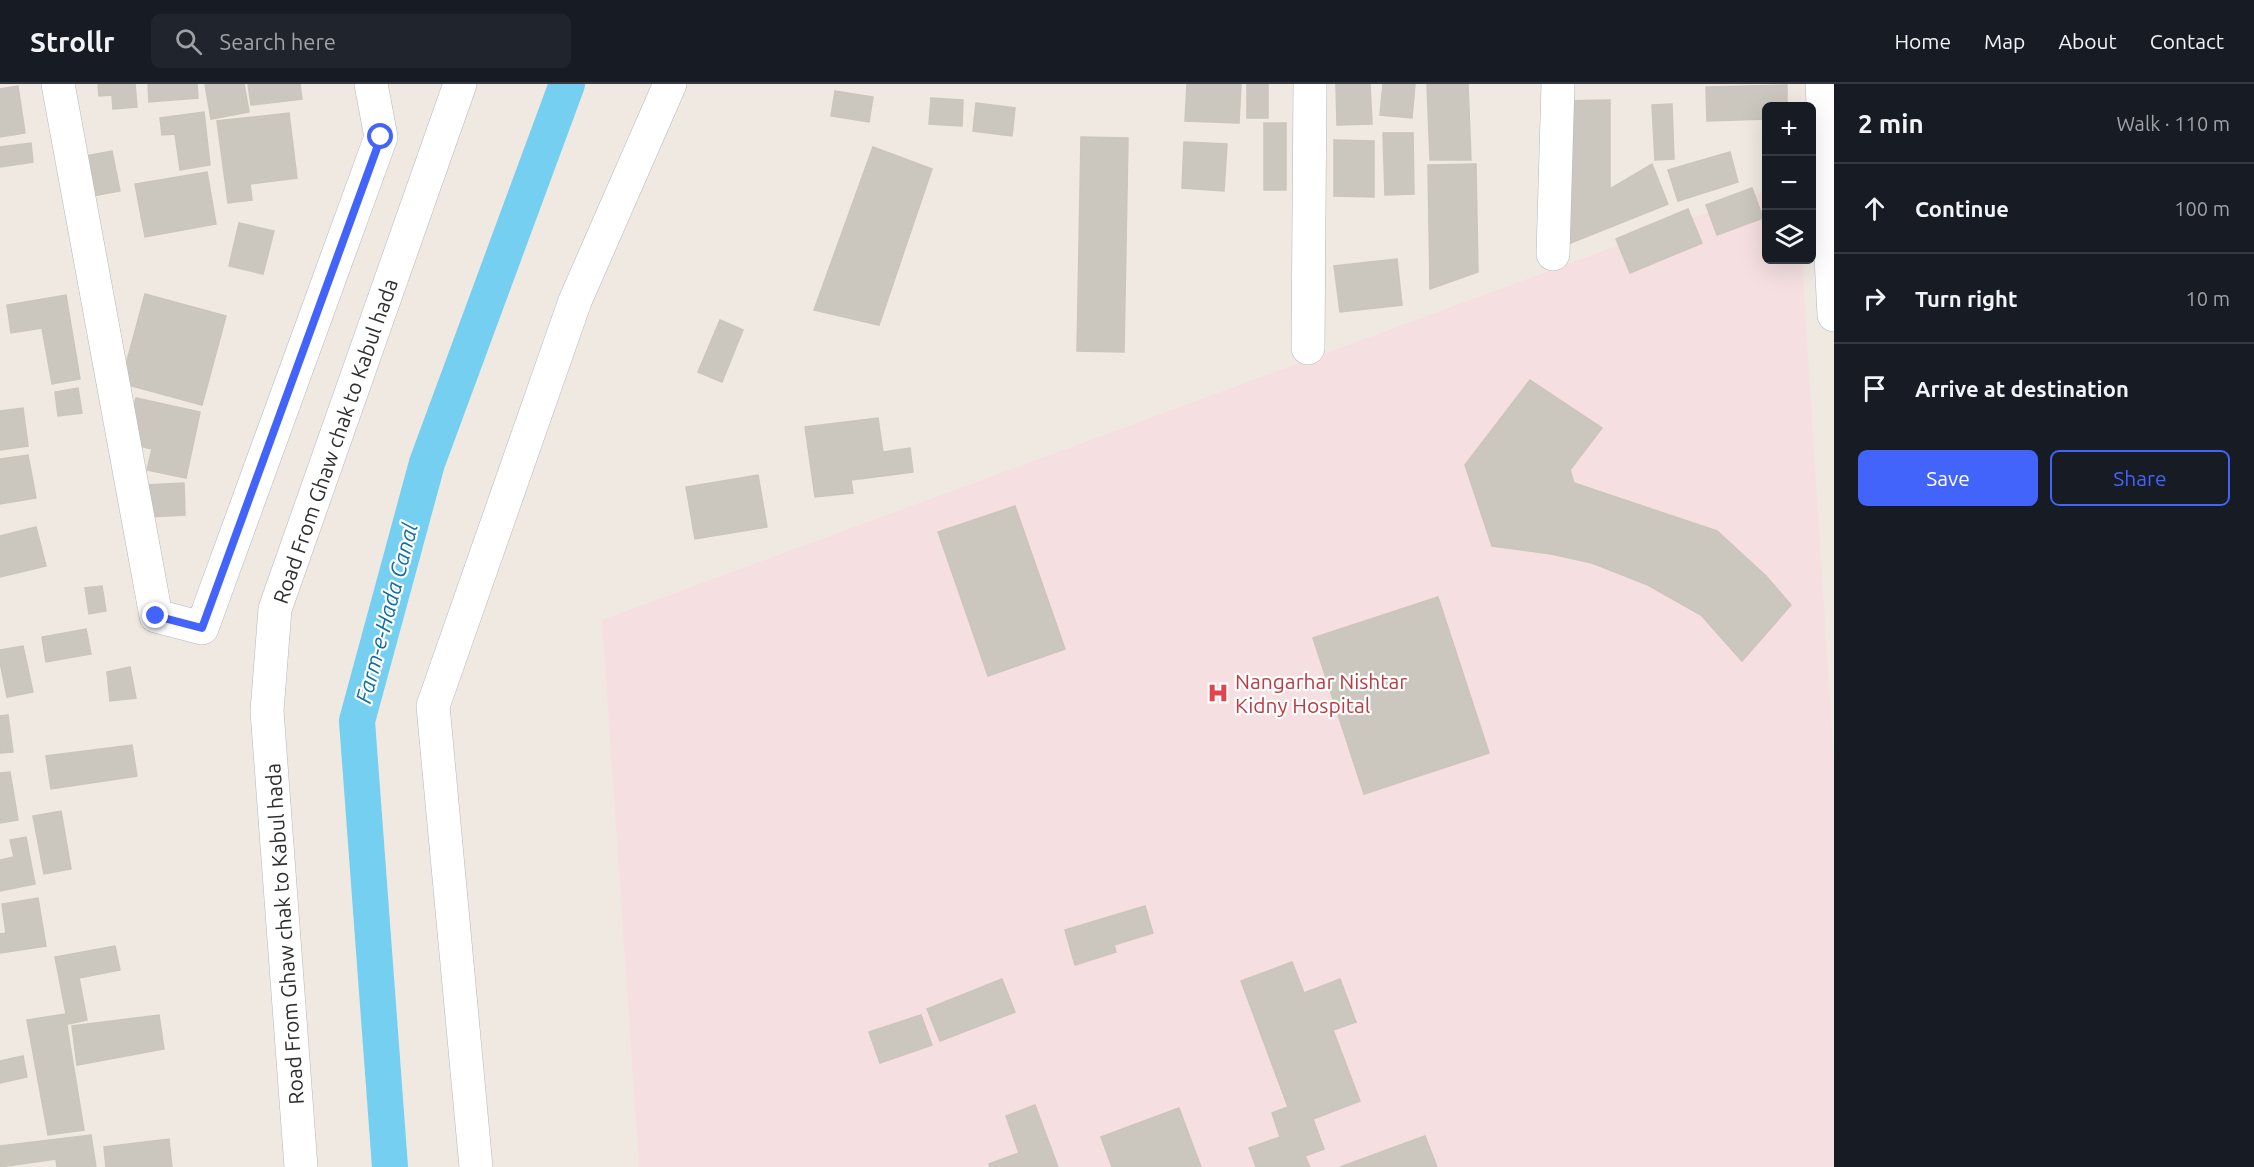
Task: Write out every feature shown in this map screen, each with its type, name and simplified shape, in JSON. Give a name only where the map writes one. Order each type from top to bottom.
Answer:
[{"type":"street","points":[[58,84],[156,616],[202,628],[381,137],[371,84]]},
{"type":"street","name":"Road From Ghaw chak to Kabul hada","points":[[301,1167],[267,711],[275,609],[460,84]]},
{"type":"street","points":[[476,1167],[433,706],[575,301],[670,84]]},
{"type":"street","points":[[1308,348],[1311,84]]},
{"type":"street","points":[[1553,254],[1558,84]]},
{"type":"street","points":[[1822,84],[1834,315]]},
{"type":"shaded area","name":"Nangarhar Nishtar Kidny Hospital","points":[[1762,192],[1762,264],[1802,264],[1834,766],[1834,1167],[639,1167],[602,620]]},
{"type":"building","points":[[98,84],[135,84],[137,107],[113,109],[112,95],[99,96]]},
{"type":"building","points":[[148,84],[197,84],[198,98],[149,102]]},
{"type":"building","points":[[205,84],[244,84],[249,112],[211,119]]},
{"type":"building","points":[[248,84],[300,84],[302,99],[251,105]]},
{"type":"building","points":[[1187,84],[1241,84],[1239,123],[1185,121]]},
{"type":"building","points":[[1247,84],[1268,84],[1268,118],[1247,118]]},
{"type":"building","points":[[1336,84],[1370,84],[1372,124],[1337,125]]},
{"type":"building","points":[[1383,84],[1415,84],[1412,118],[1380,115]]},
{"type":"building","points":[[1427,84],[1468,84],[1471,160],[1430,160]]},
{"type":"building","points":[[1787,85],[1787,102],[1762,102],[1762,119],[1707,121],[1706,87]]},
{"type":"building","points":[[18,86],[25,133],[0,137],[0,89]]},
{"type":"building","points":[[835,91],[873,97],[869,122],[831,116]]},
{"type":"building","points":[[931,98],[963,100],[962,126],[929,124]]},
{"type":"building","points":[[1610,100],[1610,189],[1652,164],[1668,204],[1566,245],[1563,101]]},
{"type":"building","points":[[976,103],[1015,108],[1012,136],[973,131]]},
{"type":"building","points":[[1672,104],[1674,159],[1655,160],[1652,105]]},
{"type":"building","points":[[204,112],[210,165],[180,170],[175,134],[162,135],[160,118]]},
{"type":"building","points":[[289,113],[297,178],[250,184],[252,200],[228,203],[217,121]]},
{"type":"building","points":[[1264,123],[1286,123],[1286,190],[1264,190]]},
{"type":"building","points":[[1383,133],[1413,133],[1414,194],[1385,195]]},
{"type":"building","points":[[1081,137],[1128,138],[1124,352],[1077,351]]},
{"type":"building","points":[[1334,140],[1374,141],[1374,197],[1334,196]]},
{"type":"building","points":[[1184,142],[1227,144],[1224,191],[1182,188]]},
{"type":"building","points":[[31,143],[33,162],[0,167],[0,147]]},
{"type":"building","points":[[873,147],[932,169],[879,325],[814,310]]},
{"type":"building","points":[[112,151],[120,191],[93,196],[85,156]]},
{"type":"building","points":[[1730,152],[1738,182],[1678,201],[1668,170]]},
{"type":"building","points":[[1476,164],[1478,272],[1430,289],[1428,165]]},
{"type":"building","points":[[207,172],[216,224],[145,237],[135,184]]},
{"type":"building","points":[[1752,188],[1762,218],[1717,235],[1706,205]]},
{"type":"building","points":[[1688,209],[1702,243],[1630,273],[1616,239]]},
{"type":"building","points":[[239,223],[274,231],[263,274],[229,266]]},
{"type":"building","points":[[1397,259],[1402,305],[1340,312],[1334,266]]},
{"type":"building","points":[[145,294],[226,316],[202,405],[121,383]]},
{"type":"building","points":[[66,295],[80,379],[52,384],[42,328],[11,333],[7,305]]},
{"type":"building","points":[[720,320],[743,330],[722,382],[698,372]]},
{"type":"building","points":[[1530,380],[1602,428],[1570,470],[1574,483],[1717,531],[1766,576],[1791,605],[1742,661],[1701,615],[1648,585],[1592,563],[1551,554],[1492,546],[1465,465]]},
{"type":"building","points":[[78,388],[82,413],[58,416],[55,392]]},
{"type":"building","points":[[136,398],[200,412],[186,478],[147,470],[152,449],[126,443]]},
{"type":"building","points":[[23,408],[28,446],[0,450],[0,411]]},
{"type":"building","points":[[878,418],[883,452],[910,448],[913,472],[851,480],[853,493],[815,497],[805,427]]},
{"type":"building","points":[[28,455],[36,498],[0,504],[0,459]]},
{"type":"building","points":[[758,475],[767,527],[695,539],[686,487]]},
{"type":"building","points":[[184,483],[185,515],[148,517],[146,485]]},
{"type":"building","points":[[1015,506],[1065,649],[988,676],[938,532]]},
{"type":"building","points":[[36,527],[46,566],[0,577],[0,536]]},
{"type":"building","points":[[102,586],[106,611],[89,614],[85,588]]},
{"type":"building","points":[[1438,597],[1489,753],[1364,794],[1313,638]]},
{"type":"building","points":[[86,629],[91,654],[46,662],[42,637]]},
{"type":"building","points":[[23,646],[33,692],[7,697],[0,650]]},
{"type":"building","points":[[130,667],[136,698],[110,701],[107,672]]},
{"type":"building","points":[[8,715],[13,752],[0,753],[0,716]]},
{"type":"building","points":[[132,745],[137,776],[51,789],[46,756]]},
{"type":"building","points":[[10,772],[18,820],[0,823],[0,773]]},
{"type":"building","points":[[61,811],[71,869],[44,874],[33,816]]},
{"type":"building","points":[[26,837],[35,884],[0,891],[0,860],[14,857],[10,840]]},
{"type":"building","points":[[38,898],[46,946],[0,953],[0,934],[6,933],[2,904]]},
{"type":"building","points":[[1145,906],[1153,933],[1114,945],[1116,952],[1075,965],[1065,930]]},
{"type":"building","points":[[115,946],[120,970],[79,978],[87,1020],[68,1024],[55,957]]},
{"type":"building","points":[[1292,962],[1304,993],[1340,979],[1356,1022],[1333,1030],[1360,1101],[1313,1119],[1324,1149],[1305,1156],[1310,1167],[1256,1167],[1249,1148],[1280,1137],[1272,1113],[1288,1107],[1241,981]]},
{"type":"building","points":[[1002,979],[1015,1012],[940,1041],[927,1009]]},
{"type":"building","points":[[65,1014],[84,1130],[48,1135],[27,1020]]},
{"type":"building","points":[[159,1015],[164,1049],[77,1065],[72,1026]]},
{"type":"building","points":[[921,1015],[932,1045],[880,1063],[869,1032]]},
{"type":"building","points":[[23,1056],[27,1077],[0,1083],[0,1061]]},
{"type":"building","points":[[1035,1105],[1058,1167],[990,1167],[989,1164],[1019,1153],[1006,1116]]},
{"type":"building","points":[[1179,1108],[1201,1167],[1112,1167],[1101,1137]]},
{"type":"building","points":[[91,1135],[96,1167],[57,1167],[56,1159],[0,1167],[0,1146]]},
{"type":"building","points":[[1425,1136],[1437,1167],[1340,1167]]},
{"type":"building","points":[[169,1139],[172,1167],[106,1167],[104,1147]]},
{"type":"waterway","name":"Farm-e-Hada Canal","points":[[390,1167],[357,721],[427,463],[567,84]]},
{"type":"place","name":"Nangarhar Nishtar Kidny Hospital","points":[[1218,693]]},
{"type":"route","points":[[156,616],[202,628],[381,137]]}]
